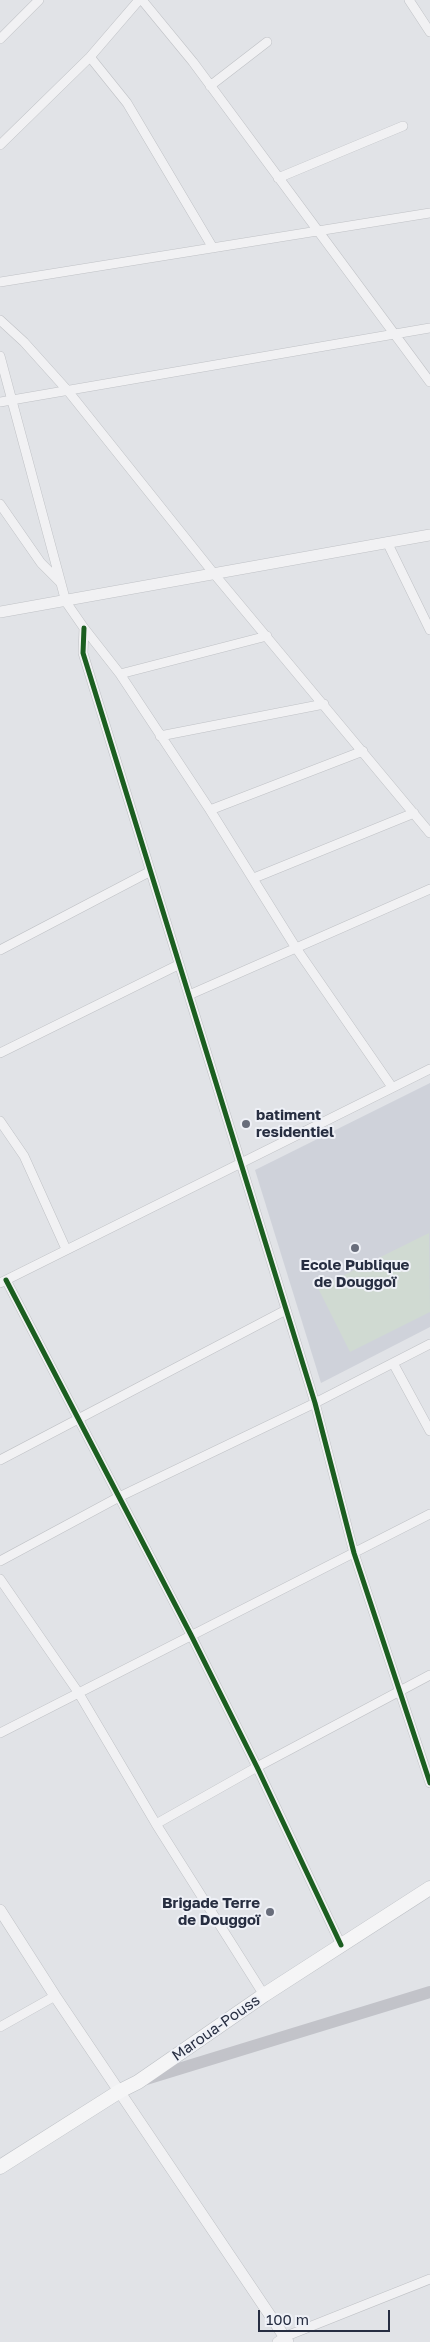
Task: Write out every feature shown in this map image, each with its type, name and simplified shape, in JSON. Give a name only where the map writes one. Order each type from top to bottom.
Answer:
[{"type":"main road","name":"Maroua-Pouss","points":[[0,2167],[120,2091],[138,2082],[264,1995],[430,1888]]},
{"type":"main road","points":[[138,2082],[430,1992]]},
{"type":"street","points":[[0,39],[39,0]]},
{"type":"street","points":[[0,145],[90,57],[140,0],[210,86],[430,382]]},
{"type":"street","points":[[409,0],[430,32]]},
{"type":"street","points":[[210,86],[267,42]]},
{"type":"street","points":[[90,57],[127,103],[213,248]]},
{"type":"street","points":[[278,178],[403,126]]},
{"type":"street","points":[[0,282],[430,213]]},
{"type":"street","points":[[0,320],[24,342],[68,391],[215,575],[430,833]]},
{"type":"street","points":[[0,402],[430,328]]},
{"type":"street","points":[[0,356],[66,602],[120,674],[254,878],[296,948],[392,1087]]},
{"type":"street","points":[[0,504],[41,563],[60,582]]},
{"type":"street","points":[[0,612],[66,602],[430,535]]},
{"type":"street","points":[[387,542],[430,630]]},
{"type":"street","points":[[84,628],[83,653],[178,966],[189,995],[315,1403],[354,1553],[430,1783]]},
{"type":"street","points":[[120,674],[267,636]]},
{"type":"street","points":[[160,736],[324,704]]},
{"type":"street","points":[[210,810],[363,751]]},
{"type":"street","points":[[254,878],[414,813]]},
{"type":"street","points":[[0,950],[149,872]]},
{"type":"street","points":[[189,995],[430,889]]},
{"type":"street","points":[[0,1053],[178,966]]},
{"type":"street","points":[[341,1945],[257,1766],[191,1634],[3,1281],[430,1069]]},
{"type":"street","points":[[0,1121],[24,1156],[66,1250]]},
{"type":"street","points":[[0,1460],[286,1310]]},
{"type":"street","points":[[0,1561],[119,1497],[315,1403],[430,1344]]},
{"type":"street","points":[[393,1363],[430,1431]]},
{"type":"street","points":[[0,1733],[191,1634],[430,1514]]},
{"type":"street","points":[[0,1579],[78,1692],[156,1824],[264,1995]]},
{"type":"street","points":[[156,1824],[257,1766],[430,1676]]},
{"type":"street","points":[[0,1910],[283,2340],[430,2279]]},
{"type":"street","points":[[0,2027],[55,1996]]},
{"type":"shaded area","name":"Ecole Publique de Douggoï","points":[[430,1083],[430,1327],[321,1383],[255,1170]]},
{"type":"shaded area","points":[[429,1233],[430,1312],[350,1352],[318,1288]]},
{"type":"cycle path","points":[[84,628],[83,653],[315,1403],[354,1553],[430,1783]]},
{"type":"cycle path","points":[[6,1280],[191,1635],[257,1767],[341,1945]]},
{"type":"place","name":"batiment residentiel","points":[[246,1124]]},
{"type":"place","name":"Ecole Publique de Douggoï","points":[[355,1248]]},
{"type":"place","name":"Brigade Terre de Douggoï","points":[[270,1912]]}]
